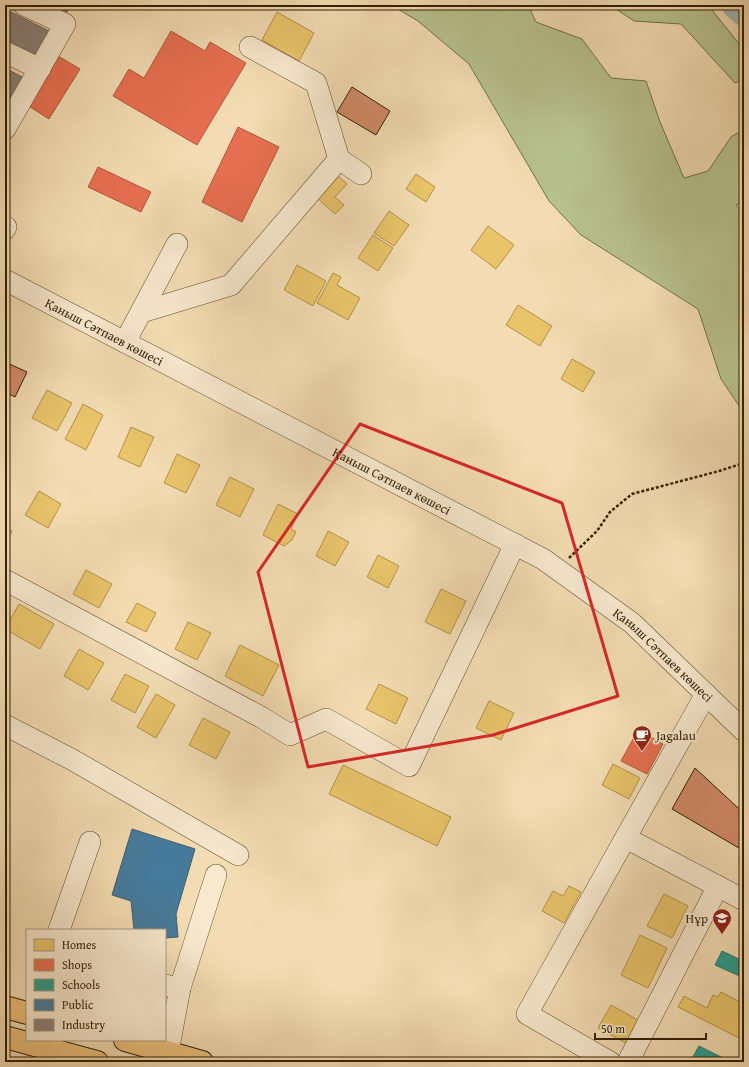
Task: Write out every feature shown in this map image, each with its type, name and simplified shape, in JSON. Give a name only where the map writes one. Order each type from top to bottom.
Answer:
[{"type":"main road","points":[[5,1007],[26,1013]]},
{"type":"main road","points":[[5,1037],[97,1062]]},
{"type":"main road","points":[[129,1041],[202,1062]]},
{"type":"street","points":[[7,121],[40,69],[65,24],[24,5]]},
{"type":"street","points":[[250,47],[316,83],[339,159],[361,174]]},
{"type":"street","points":[[5,52],[40,69]]},
{"type":"street","points":[[142,312],[231,285],[339,159]]},
{"type":"street","points":[[125,342],[177,244]]},
{"type":"street","name":"Қаныш Сәтпаев көшесі","points":[[5,280],[543,559],[632,623],[744,731]]},
{"type":"street","points":[[5,580],[290,734],[326,719],[409,766],[515,544]]},
{"type":"street","points":[[610,1062],[527,1014],[706,694]]},
{"type":"street","points":[[5,725],[71,759],[238,855]]},
{"type":"street","points":[[626,838],[744,900]]},
{"type":"street","points":[[59,929],[90,842]]},
{"type":"street","points":[[168,1052],[172,986],[216,875]]},
{"type":"street","points":[[628,1062],[718,886]]},
{"type":"path","points":[[558,570],[597,531],[610,512],[632,494],[744,463]]},
{"type":"highlighted area","points":[[360,424],[562,503],[618,696],[493,735],[308,767],[258,572]]},
{"type":"green space","points":[[391,5],[528,5],[536,22],[582,39],[611,78],[646,81],[660,122],[684,178],[708,171],[731,137],[744,129],[744,202],[736,205],[744,215],[744,413],[721,379],[698,309],[581,235],[549,201],[469,64],[418,21]]},
{"type":"green space","points":[[610,5],[708,5],[744,50],[744,79],[735,83],[681,24],[634,21]]},
{"type":"building: Homes","points":[[277,12],[314,33],[299,61],[262,40]]},
{"type":"building: Homes","points":[[336,174],[347,184],[335,197],[344,205],[335,214],[316,197]]},
{"type":"building: Homes","points":[[416,174],[435,187],[426,202],[406,189]]},
{"type":"building: Homes","points":[[389,211],[409,225],[394,246],[374,233]]},
{"type":"building: Homes","points":[[488,226],[514,245],[496,269],[471,250]]},
{"type":"building: Homes","points":[[373,235],[393,248],[378,271],[358,258]]},
{"type":"building: Homes","points":[[297,265],[326,281],[313,306],[284,290]]},
{"type":"building: Homes","points":[[333,273],[341,277],[337,285],[360,298],[348,320],[317,303]]},
{"type":"building: Homes","points":[[518,305],[552,326],[540,346],[506,325]]},
{"type":"building: Homes","points":[[572,359],[595,372],[583,392],[561,379]]},
{"type":"building: Homes","points":[[47,390],[72,403],[57,431],[32,418]]},
{"type":"building: Homes","points":[[83,404],[103,415],[86,450],[65,439]]},
{"type":"building: Homes","points":[[131,427],[154,437],[140,467],[118,457]]},
{"type":"building: Homes","points":[[177,454],[200,465],[186,493],[164,483]]},
{"type":"building: Homes","points":[[230,477],[254,489],[240,517],[216,505]]},
{"type":"building: Homes","points":[[39,491],[61,504],[48,528],[25,515]]},
{"type":"building: Homes","points":[[278,504],[298,514],[291,529],[296,532],[292,540],[284,546],[263,535]]},
{"type":"building: Homes","points":[[5,528],[12,531],[5,546]]},
{"type":"building: Homes","points":[[328,531],[349,542],[335,566],[316,556]]},
{"type":"building: Homes","points":[[378,555],[399,566],[388,588],[367,577]]},
{"type":"building: Homes","points":[[86,570],[112,584],[99,608],[73,594]]},
{"type":"building: Homes","points":[[441,589],[466,601],[450,634],[425,622]]},
{"type":"building: Homes","points":[[137,603],[156,613],[146,632],[126,622]]},
{"type":"building: Homes","points":[[19,604],[54,624],[40,649],[5,629]]},
{"type":"building: Homes","points":[[188,622],[211,633],[197,660],[175,649]]},
{"type":"building: Homes","points":[[240,645],[279,665],[263,696],[225,676]]},
{"type":"building: Homes","points":[[79,649],[104,663],[88,690],[64,676]]},
{"type":"building: Homes","points":[[125,674],[149,686],[135,713],[111,700]]},
{"type":"building: Homes","points":[[379,684],[408,698],[396,724],[366,709]]},
{"type":"building: Homes","points":[[156,694],[175,705],[156,738],[137,727]]},
{"type":"building: Homes","points":[[489,701],[514,713],[501,740],[476,728]]},
{"type":"building: Homes","points":[[203,718],[230,732],[216,759],[189,745]]},
{"type":"building: Homes","points":[[613,764],[640,778],[629,799],[602,785]]},
{"type":"building: Homes","points":[[343,765],[451,817],[437,846],[329,794]]},
{"type":"building: Homes","points":[[569,886],[581,892],[564,923],[542,911],[553,891],[563,896]]},
{"type":"building: Homes","points":[[664,894],[688,906],[672,938],[647,926]]},
{"type":"building: Homes","points":[[640,935],[667,948],[648,988],[621,975]]},
{"type":"building: Homes","points":[[721,992],[744,1004],[744,1028],[739,1038],[678,1007],[684,996],[707,1008],[713,995],[718,997]]},
{"type":"building: Homes","points":[[611,1005],[638,1020],[626,1043],[598,1028]]},
{"type":"building: Shops","points":[[171,31],[205,51],[210,42],[246,63],[197,145],[113,96],[129,69],[144,78]]},
{"type":"building: Shops","points":[[58,56],[80,69],[49,119],[27,105]]},
{"type":"building: Shops","points":[[238,127],[279,147],[242,222],[202,202]]},
{"type":"building: Shops","points":[[98,167],[151,192],[141,212],[88,187]]},
{"type":"building: Shops","name":"Jagalau","points":[[638,730],[663,744],[647,774],[621,761]]},
{"type":"building: Schools","points":[[722,951],[741,960],[744,954],[744,978],[715,965]]},
{"type":"building: Schools","points":[[699,1046],[731,1062],[690,1062]]},
{"type":"building: Public","points":[[132,829],[195,849],[176,914],[178,937],[166,938],[166,929],[134,929],[131,901],[112,895]]},
{"type":"building: Industry","points":[[52,5],[70,5],[67,12]]},
{"type":"building: Industry","points":[[5,9],[53,33],[40,58],[5,41]]},
{"type":"building: Industry","points":[[5,68],[26,79],[14,104],[5,100]]},
{"type":"building: Other","points":[[352,87],[390,111],[376,135],[337,112]]},
{"type":"building: Other","points":[[5,362],[27,372],[15,397],[5,392]]},
{"type":"building: Other","points":[[695,768],[744,812],[744,851],[672,809]]},
{"type":"waterway","points":[[735,5],[744,13]]},
{"type":"place","name":"Jagalau","points":[[642,752]]},
{"type":"place","name":"Нұр","points":[[722,935]]}]
